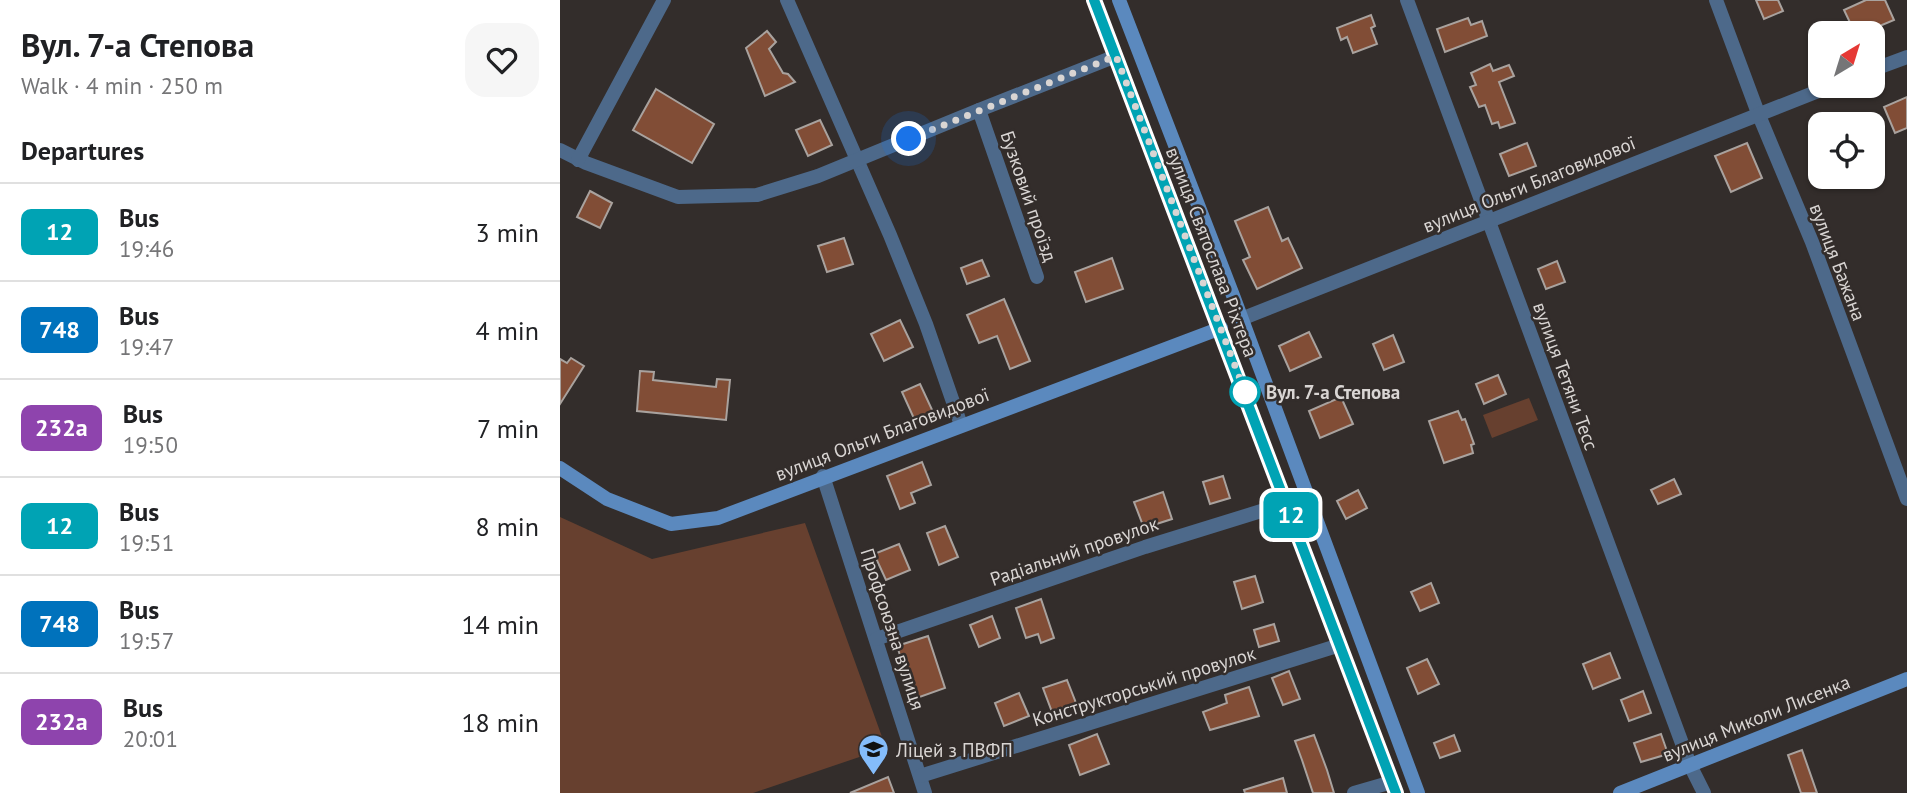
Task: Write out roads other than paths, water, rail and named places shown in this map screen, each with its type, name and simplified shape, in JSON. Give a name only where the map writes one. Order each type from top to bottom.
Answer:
[{"type":"main road","name":"вулиця Святослава Ріхтера","points":[[1094,0],[1394,787]]},
{"type":"main road","name":"вулиця Святослава Ріхтера","points":[[1119,0],[1418,793]]},
{"type":"main road","name":"вулиця Ольги Благовидової","points":[[560,468],[607,499],[671,524],[718,517],[1221,328]]},
{"type":"main road","name":"вулиця Миколи Лисенка","points":[[1620,793],[1907,679]]},
{"type":"street","points":[[578,160],[664,0]]},
{"type":"street","points":[[787,0],[858,159],[926,324],[961,425]]},
{"type":"street","name":"вулиця Тетяни Тесс","points":[[1406,0],[1690,765],[1704,793]]},
{"type":"street","name":"вулиця Бажана","points":[[1716,0],[1758,113],[1812,243],[1907,499]]},
{"type":"street","points":[[560,150],[578,160],[678,197],[757,195],[818,176],[1116,56]]},
{"type":"street","points":[[1885,65],[1907,57]]},
{"type":"street","name":"вулиця Ольги Благовидової","points":[[1241,319],[1808,94]]},
{"type":"street","name":"Бузковий проїзд","points":[[979,110],[1037,276]]},
{"type":"street","name":"Профсоюзна вулиця","points":[[823,476],[925,793]]},
{"type":"street","name":"Радіальний провулок","points":[[876,639],[1145,547],[1287,503]]},
{"type":"street","name":"Конструкторський провулок","points":[[920,776],[1340,645]]},
{"type":"street","points":[[1354,793],[1394,787]]},
{"type":"place","name":"Вул. 7-а Степова","points":[[1245,392]]},
{"type":"place","name":"Ліцей з ПВФП","points":[[873,777]]}]
